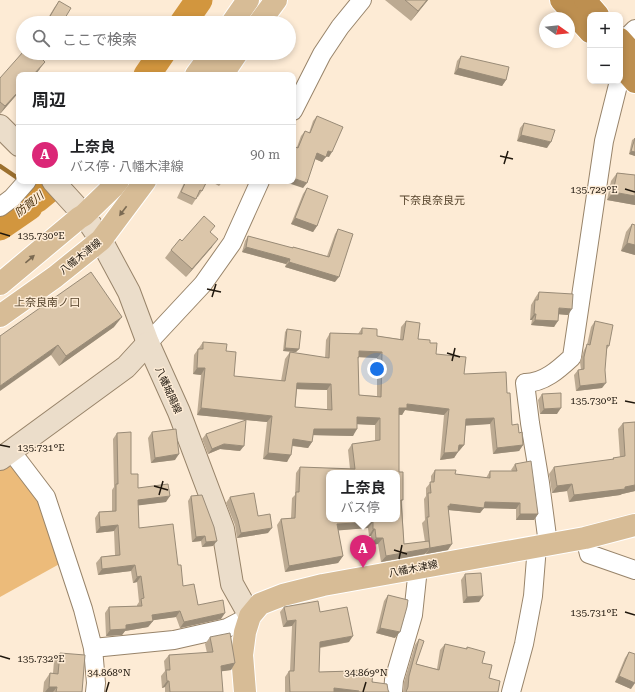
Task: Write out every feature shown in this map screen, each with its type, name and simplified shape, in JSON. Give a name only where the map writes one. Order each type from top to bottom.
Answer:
[{"type":"highway","points":[[561,0],[587,29]]},
{"type":"highway","points":[[585,0],[595,12]]},
{"type":"main road","points":[[237,16],[248,0]]},
{"type":"main road","points":[[264,16],[276,0]]},
{"type":"main road","points":[[198,72],[207,60]]},
{"type":"main road","points":[[224,72],[232,60]]},
{"type":"main road","points":[[0,126],[16,142]]},
{"type":"main road","name":"八幡城陽線","points":[[56,184],[84,215],[101,240],[128,292],[148,343],[179,412],[223,529],[232,584],[250,616]]},
{"type":"main road","points":[[0,284],[78,218],[84,215],[116,184]]},
{"type":"main road","name":"八幡木津線","points":[[0,316],[55,277],[101,240],[143,184]]},
{"type":"main road","points":[[6,455],[126,367],[148,343]]},
{"type":"main road","name":"八幡木津線","points":[[250,616],[260,604],[283,595],[323,585],[585,538],[635,525]]},
{"type":"main road","points":[[245,692],[242,655],[245,632],[250,616]]},
{"type":"street","points":[[296,105],[322,54],[340,27],[362,0]]},
{"type":"street","points":[[511,692],[524,644],[542,545],[540,483],[525,383],[532,383],[556,372],[572,357],[604,141],[625,60]]},
{"type":"street","points":[[0,206],[12,198],[24,184]]},
{"type":"street","points":[[148,343],[203,284],[232,243],[259,184]]},
{"type":"street","points":[[6,455],[46,497],[83,609],[93,648],[96,683],[95,692]]},
{"type":"street","points":[[585,538],[589,554],[635,570]]},
{"type":"street","points":[[393,692],[394,680],[413,615],[418,568]]},
{"type":"street","points":[[93,648],[174,640],[227,628],[250,616]]},
{"type":"shaded area","points":[[7,466],[18,469],[44,500],[63,562],[0,597],[0,468]]},
{"type":"building","points":[[405,0],[427,0],[418,11]]},
{"type":"building","points":[[59,1],[71,8],[66,16],[50,16]]},
{"type":"building","points":[[461,56],[509,67],[506,80],[458,68]]},
{"type":"building","points":[[16,60],[43,60],[45,62],[36,72],[16,72],[16,94],[5,106],[0,102],[0,78]]},
{"type":"building","points":[[317,116],[343,127],[332,152],[328,151],[326,157],[317,153],[307,183],[296,179],[296,147],[298,148],[305,131],[310,133]]},
{"type":"building","points":[[524,123],[555,130],[551,142],[521,135]]},
{"type":"building","points":[[635,138],[635,152],[631,151]]},
{"type":"building","points":[[617,173],[635,175],[635,196],[613,192]]},
{"type":"building","points":[[185,184],[206,184],[202,191],[200,190],[196,199],[181,192]]},
{"type":"building","points":[[307,188],[328,196],[317,226],[295,218]]},
{"type":"building","points":[[204,216],[215,226],[210,232],[218,239],[192,269],[171,250],[180,239],[182,241]]},
{"type":"building","points":[[632,224],[635,225],[635,245],[627,243]]},
{"type":"building","points":[[338,229],[353,234],[339,277],[289,262],[290,259],[246,247],[248,236],[329,257]]},
{"type":"building","points":[[91,272],[122,317],[66,356],[58,345],[0,386],[0,336]]},
{"type":"building","points":[[539,292],[573,294],[572,309],[559,308],[558,321],[535,320],[535,300],[538,300]]},
{"type":"building","points":[[406,321],[420,323],[418,339],[430,340],[430,343],[437,343],[436,354],[466,357],[464,374],[506,372],[507,393],[510,393],[512,425],[518,424],[519,433],[522,432],[523,445],[497,448],[494,418],[466,419],[464,445],[459,445],[458,452],[444,453],[449,409],[407,404],[407,408],[399,408],[399,470],[326,470],[326,522],[373,522],[337,524],[343,556],[289,566],[281,519],[295,518],[296,492],[299,492],[300,467],[355,469],[352,444],[380,440],[380,418],[357,417],[357,429],[314,429],[312,442],[293,439],[291,455],[268,453],[272,416],[201,408],[205,368],[197,368],[198,349],[203,349],[203,342],[227,344],[226,351],[236,352],[234,376],[285,381],[290,352],[329,358],[330,333],[362,334],[362,328],[377,329],[377,336],[403,340]],"holes":[[[359,351],[382,352],[381,397],[359,395]],[[297,383],[331,384],[332,410],[295,407]]]},
{"type":"building","points":[[595,321],[613,325],[609,346],[607,345],[605,370],[606,383],[580,386],[578,370],[584,369],[584,357],[587,344],[590,345]]},
{"type":"building","points":[[287,329],[301,331],[299,349],[285,348]]},
{"type":"building","points":[[561,393],[561,408],[544,409],[542,394]]},
{"type":"building","points":[[246,420],[244,446],[224,444],[212,449],[206,434]]},
{"type":"building","points":[[635,422],[635,485],[625,487],[625,489],[574,495],[572,484],[557,486],[554,467],[614,459],[613,458],[625,456],[623,423]]},
{"type":"building","points":[[176,429],[179,454],[155,458],[152,432]]},
{"type":"building","points":[[131,432],[131,474],[138,474],[138,488],[168,484],[170,496],[138,500],[139,528],[173,524],[178,565],[181,565],[183,586],[194,584],[198,605],[223,600],[225,613],[184,622],[180,611],[152,615],[153,621],[126,625],[126,629],[110,630],[109,607],[142,606],[141,599],[144,598],[141,576],[137,577],[135,565],[102,569],[101,557],[120,555],[118,525],[100,527],[99,512],[116,511],[116,484],[118,484],[117,433]]},
{"type":"building","points":[[531,461],[538,514],[520,514],[520,503],[485,502],[484,508],[450,504],[450,506],[448,506],[452,544],[430,548],[427,517],[429,517],[428,493],[431,493],[430,482],[434,482],[435,470],[456,470],[455,474],[490,478],[490,471],[517,471],[515,464]]},
{"type":"building","points":[[400,472],[403,472],[403,500],[401,500],[404,544],[429,541],[430,548],[386,556],[383,538],[376,538],[375,529],[373,529],[373,522],[400,522]]},
{"type":"building","points":[[254,493],[258,516],[270,514],[272,528],[241,533],[230,497]]},
{"type":"building","points":[[202,495],[214,527],[217,541],[206,542],[205,536],[196,537],[191,496]]},
{"type":"building","points":[[481,573],[483,596],[467,597],[465,574]]},
{"type":"building","points":[[388,595],[408,600],[400,632],[380,628]]},
{"type":"building","points":[[318,601],[320,612],[347,607],[353,636],[320,642],[319,672],[352,670],[373,672],[372,682],[387,684],[389,692],[359,692],[334,688],[334,692],[290,692],[289,671],[294,671],[296,620],[287,621],[284,607]]},
{"type":"building","points":[[230,633],[235,663],[221,666],[223,692],[170,692],[166,670],[170,670],[169,655],[213,652],[210,637]]},
{"type":"building","points":[[419,639],[424,641],[416,664],[439,670],[445,644],[467,649],[467,647],[485,652],[482,663],[492,665],[489,678],[500,681],[498,692],[406,692]]},
{"type":"building","points":[[629,652],[635,654],[635,683],[619,676]]},
{"type":"building","points":[[60,653],[85,655],[82,692],[56,692],[57,687],[49,687],[50,673],[58,674]]},
{"type":"waterway","name":"防賀川","points":[[188,16],[199,0]]},
{"type":"waterway","name":"防賀川","points":[[149,72],[157,60]]},
{"type":"waterway","points":[[0,166],[16,177]]},
{"type":"waterway","name":"防賀川","points":[[0,227],[29,207],[30,203],[55,184]]},
{"type":"waterway","points":[[26,187],[37,199]]},
{"type":"place","name":"上奈良","points":[[363,568]]},
{"type":"district","name":"下奈良奈良元","points":[[432,200]]},
{"type":"district","name":"上奈良南ノ口","points":[[47,302]]}]
